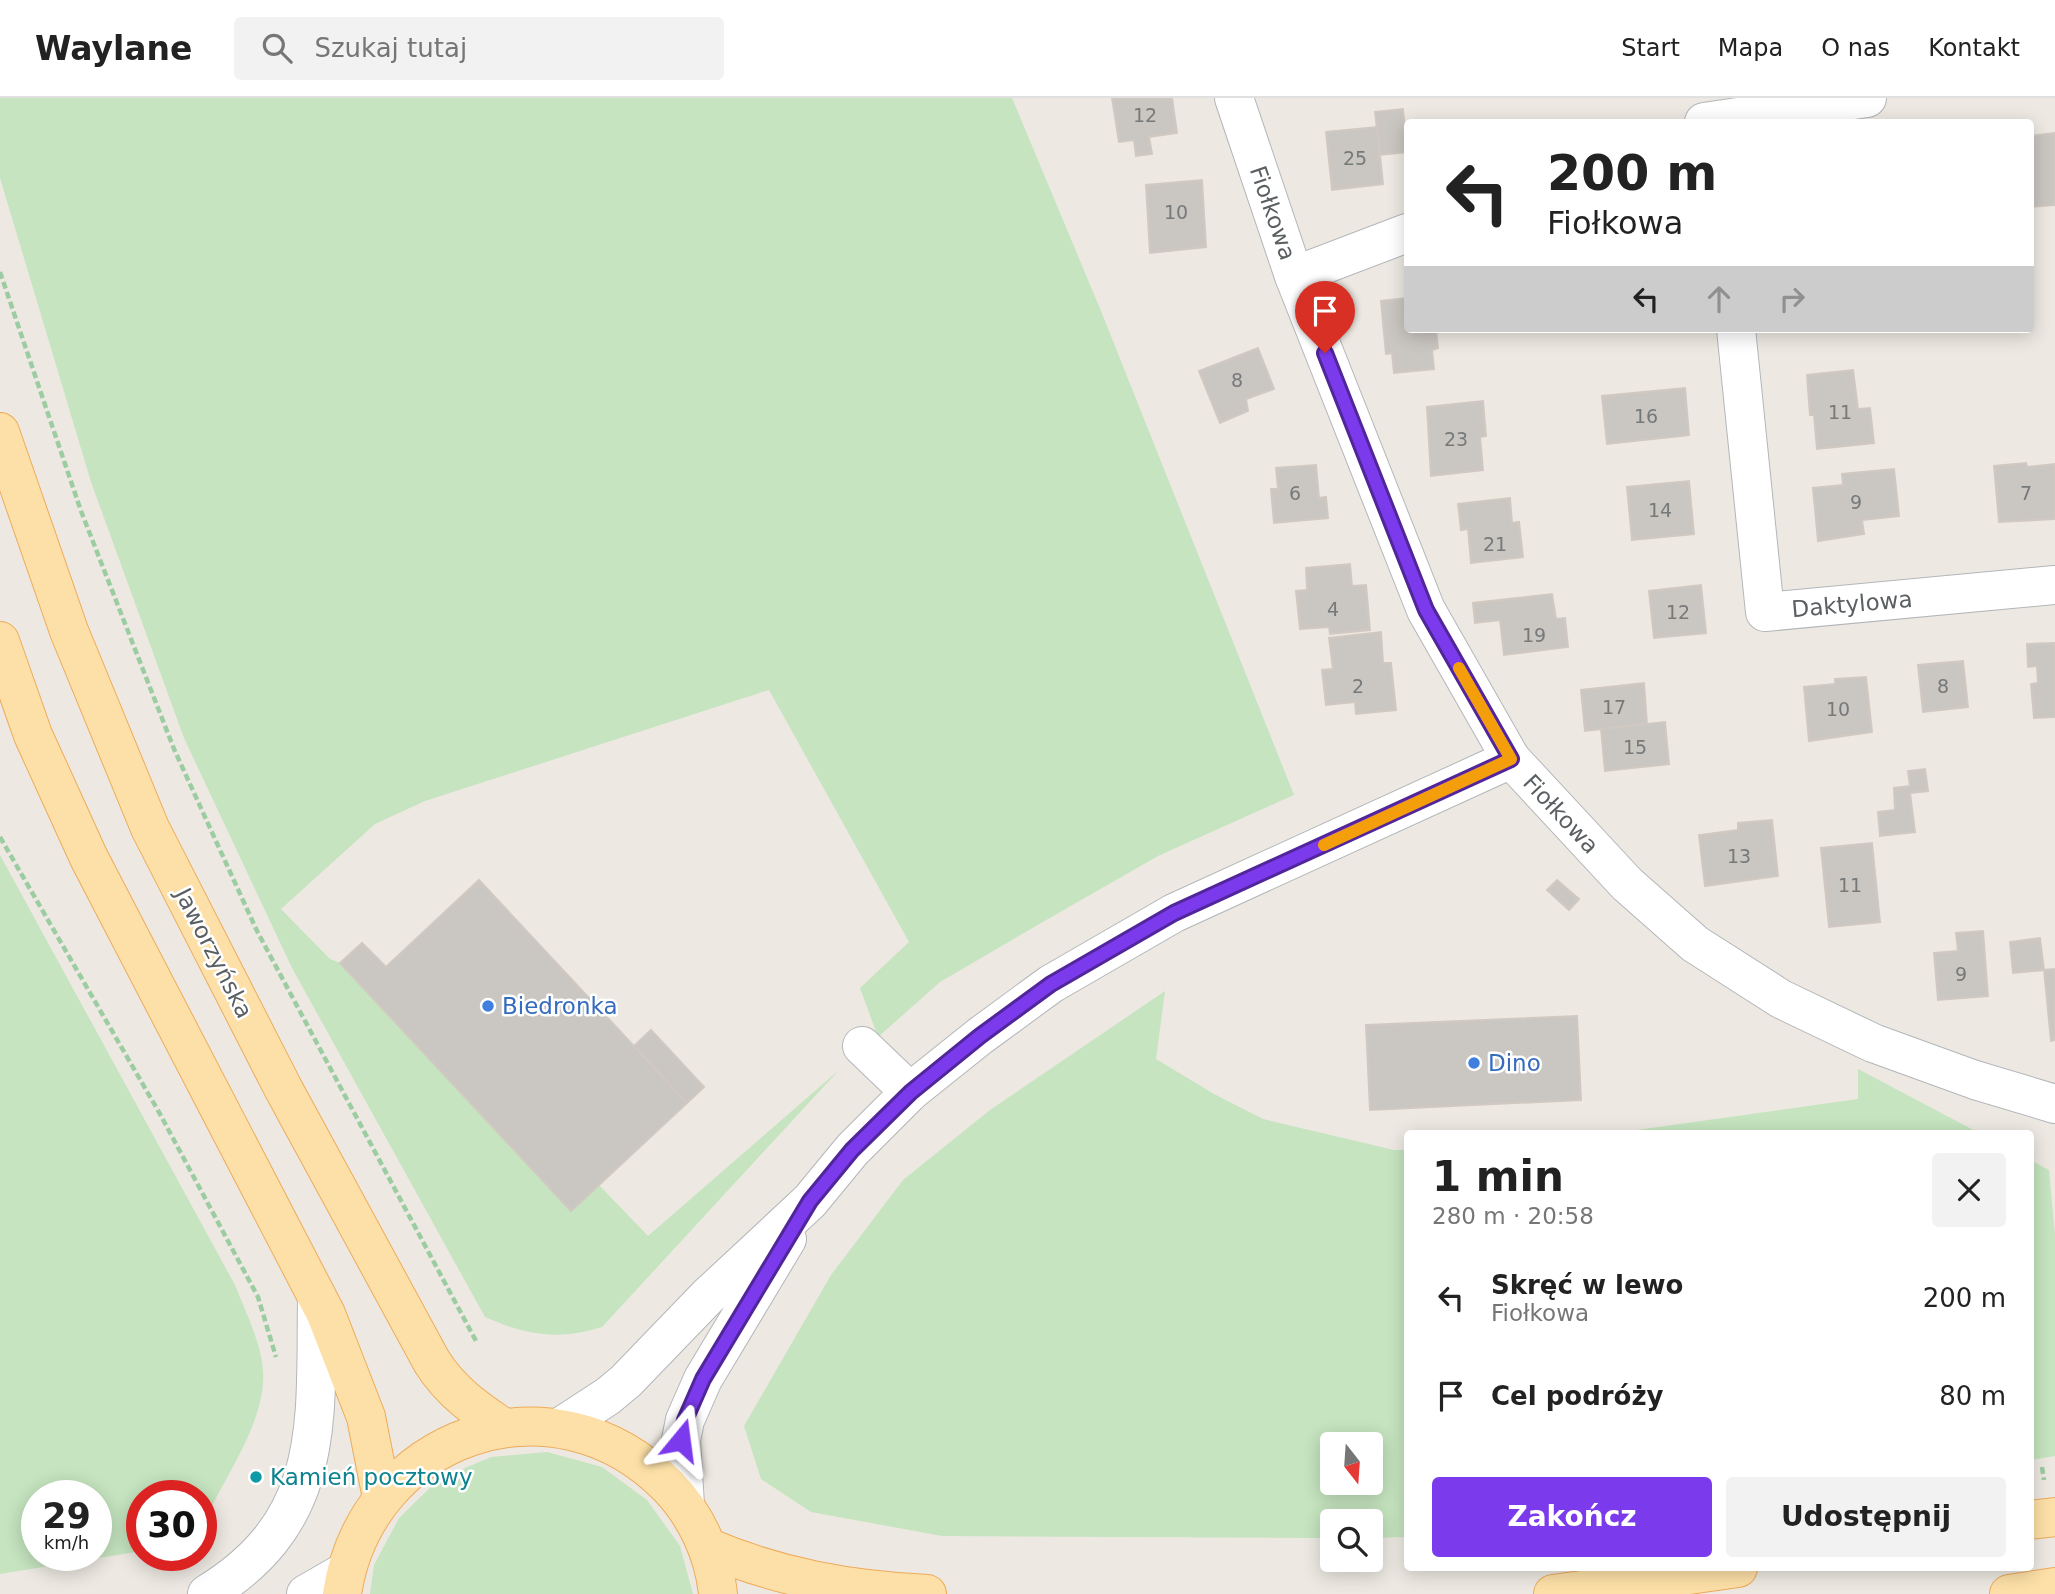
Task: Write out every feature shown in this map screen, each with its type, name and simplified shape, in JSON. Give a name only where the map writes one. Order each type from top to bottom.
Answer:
[{"type":"main road","name":"Jaworzyńska","points":[[0,432],[69,631],[150,828],[283,1088],[432,1362],[444,1381],[464,1400],[504,1428]]},
{"type":"main road","points":[[0,641],[33,736],[89,858],[317,1297],[348,1366],[366,1417],[382,1498]]},
{"type":"main road","points":[[344,1583],[357,1539],[382,1498],[416,1465],[443,1448],[473,1435],[504,1428],[559,1428],[598,1438],[654,1471],[685,1505],[707,1547],[718,1594]]},
{"type":"main road","points":[[2034,1520],[2055,1517]]},
{"type":"main road","points":[[707,1547],[774,1573],[847,1586],[927,1594]]},
{"type":"main road","points":[[1553,1594],[1717,1571]]},
{"type":"main road","points":[[2009,1594],[2055,1587]]},
{"type":"street","name":"Fiołkowa","points":[[1234,98],[1294,275],[1426,610],[1511,759],[1627,884],[1695,944],[1781,999],[1873,1042],[1975,1080],[2055,1104]]},
{"type":"street","points":[[1711,116],[1867,98]]},
{"type":"street","points":[[1294,275],[1404,234]]},
{"type":"street","name":"Daktylowa","points":[[1736,333],[1765,612],[2055,586]]},
{"type":"street","points":[[559,1428],[626,1381],[708,1296],[810,1201],[852,1150],[911,1092],[980,1036],[1051,984],[1174,913],[1511,759]]},
{"type":"street","points":[[862,1046],[911,1092]]},
{"type":"street","points":[[685,1505],[681,1440],[685,1420],[703,1379],[810,1201]]},
{"type":"street","points":[[207,1594],[232,1579],[260,1553],[284,1522],[307,1471],[313,1440],[317,1297]]},
{"type":"street","points":[[306,1594],[344,1583]]},
{"type":"path","points":[[0,272],[81,512],[174,750],[257,931],[476,1341]]},
{"type":"path","points":[[0,837],[160,1114],[258,1297],[279,1367]]},
{"type":"green space","points":[[0,98],[1012,98],[1101,311],[1294,795],[1158,856],[1041,923],[940,982],[878,1037],[860,988],[909,942],[769,690],[425,801],[375,824],[281,909],[330,959],[340,963],[571,1211],[599,1185],[648,1236],[839,1070],[602,1327],[571,1334],[542,1334],[514,1328],[485,1317],[292,968],[184,738],[91,482],[0,178]]},
{"type":"green space","points":[[0,855],[235,1285],[254,1333],[263,1371],[261,1399],[251,1431],[217,1497],[217,1480],[126,1480],[126,1554],[112,1556],[112,1480],[21,1480],[21,1571],[0,1574]]},
{"type":"green space","points":[[1165,991],[1156,1059],[1214,1094],[1263,1119],[1394,1150],[1404,1150],[1404,1537],[1383,1538],[1383,1509],[1320,1509],[1320,1538],[942,1536],[811,1512],[761,1479],[744,1426],[831,1275],[903,1180],[990,1110]]},
{"type":"green space","points":[[1858,1069],[1973,1130],[1637,1130],[1858,1099]]},
{"type":"green space","points":[[2034,1162],[2049,1170],[2055,1235],[2055,1456],[2034,1459]]},
{"type":"green space","points":[[547,1452],[602,1467],[647,1500],[680,1546],[693,1594],[370,1594],[374,1565],[399,1518],[439,1479],[491,1457]]},
{"type":"building","points":[[1112,98],[1172,98],[1177,133],[1149,137],[1152,154],[1136,156],[1134,140],[1119,142]]},
{"type":"building","points":[[1403,109],[1404,152],[1380,155],[1375,112]]},
{"type":"building","points":[[1377,127],[1383,184],[1332,190],[1326,132]]},
{"type":"building","points":[[2055,133],[2055,205],[2034,207],[2034,136]]},
{"type":"building","points":[[1202,180],[1206,247],[1150,253],[1146,185]]},
{"type":"building","points":[[1404,298],[1404,333],[1436,333],[1438,348],[1432,350],[1434,369],[1394,373],[1392,353],[1386,354],[1381,301]]},
{"type":"building","points":[[1258,348],[1274,389],[1246,399],[1248,411],[1220,423],[1199,371]]},
{"type":"building","points":[[1853,370],[1858,409],[1870,408],[1874,443],[1817,449],[1814,415],[1810,415],[1807,375]]},
{"type":"building","points":[[1685,388],[1689,435],[1607,444],[1602,396]]},
{"type":"building","points":[[1483,401],[1486,436],[1480,437],[1483,470],[1431,476],[1427,407]]},
{"type":"building","points":[[2026,463],[2027,467],[2055,464],[2055,519],[1999,522],[1994,466]]},
{"type":"building","points":[[1316,465],[1319,498],[1326,497],[1328,518],[1274,523],[1271,489],[1278,489],[1276,468]]},
{"type":"building","points":[[1894,469],[1899,516],[1862,520],[1864,534],[1818,541],[1813,488],[1843,485],[1842,474]]},
{"type":"building","points":[[1689,481],[1694,534],[1632,540],[1627,487]]},
{"type":"building","points":[[1510,498],[1512,523],[1519,522],[1523,557],[1471,563],[1468,529],[1461,530],[1458,504]]},
{"type":"building","points":[[1350,564],[1352,586],[1366,585],[1370,630],[1330,634],[1329,627],[1300,629],[1296,591],[1307,590],[1306,568]]},
{"type":"building","points":[[1701,585],[1706,633],[1654,638],[1649,591]]},
{"type":"building","points":[[1552,594],[1556,619],[1565,618],[1568,647],[1504,655],[1500,620],[1475,623],[1473,603]]},
{"type":"building","points":[[1381,632],[1383,663],[1391,663],[1396,710],[1356,714],[1355,702],[1326,705],[1322,670],[1333,669],[1329,638]]},
{"type":"building","points":[[2055,643],[2055,717],[2034,718],[2031,684],[2038,683],[2037,666],[2028,667],[2027,644]]},
{"type":"building","points":[[1963,661],[1968,707],[1923,712],[1918,665]]},
{"type":"building","points":[[1866,677],[1872,732],[1809,741],[1804,687],[1835,684],[1835,679]]},
{"type":"building","points":[[1644,683],[1647,724],[1585,731],[1581,690]]},
{"type":"building","points":[[1665,722],[1669,764],[1605,771],[1601,729]]},
{"type":"building","points":[[1925,769],[1928,791],[1910,793],[1915,832],[1880,836],[1878,812],[1895,810],[1894,788],[1910,786],[1908,771]]},
{"type":"building","points":[[1772,820],[1778,876],[1705,886],[1699,835],[1738,830],[1738,823]]},
{"type":"building","points":[[1872,843],[1880,922],[1829,927],[1821,848]]},
{"type":"building","name":"Biedronka","points":[[479,880],[687,1103],[571,1211],[340,963],[362,943],[386,967]]},
{"type":"building","points":[[1557,880],[1579,899],[1569,910],[1547,890]]},
{"type":"building","points":[[1983,931],[1988,996],[1938,1000],[1934,953],[1958,951],[1956,933]]},
{"type":"building","points":[[2040,938],[2044,970],[2013,973],[2010,942]]},
{"type":"building","points":[[2055,969],[2055,1040],[2051,1041],[2044,970]]},
{"type":"building","name":"Dino","points":[[1577,1016],[1581,1100],[1370,1110],[1366,1025]]},
{"type":"building","points":[[651,1030],[704,1087],[687,1103],[634,1046]]},
{"type":"slow traffic","points":[[1324,845],[1511,759],[1459,668]]},
{"type":"place","name":"Biedronka","points":[[488,1006]]},
{"type":"place","name":"Dino","points":[[1474,1063]]},
{"type":"place","name":"Kamień pocztowy","points":[[256,1477]]},
{"type":"route","points":[[681,1440],[685,1420],[703,1379],[810,1201],[852,1150],[911,1092],[980,1036],[1051,984],[1174,913],[1511,759],[1426,610],[1325,353]]}]
